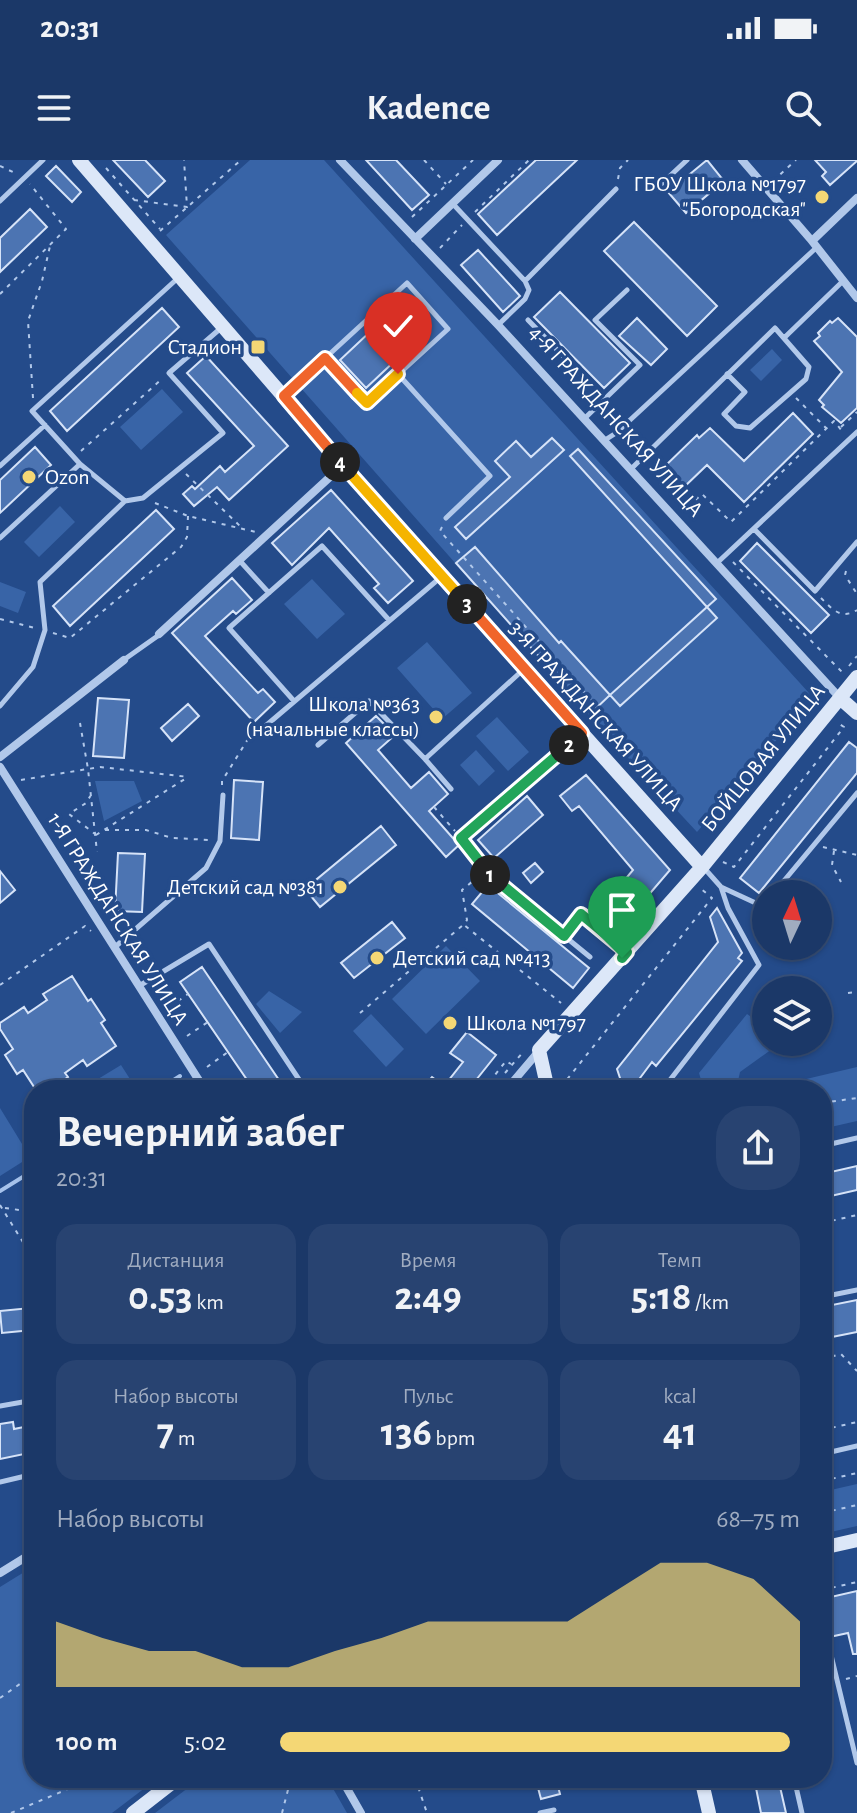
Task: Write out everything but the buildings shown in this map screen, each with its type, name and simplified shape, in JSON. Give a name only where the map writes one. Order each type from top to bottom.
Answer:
[{"type":"street","name":"3-Я ГРАЖДАНСКАЯ УЛИЦА","points":[[79,160],[343,465],[702,867]]},
{"type":"street","name":"4-Я ГРАЖДАНСКАЯ УЛИЦА","points":[[340,160],[498,325],[857,713]]},
{"type":"street","points":[[415,239],[498,160]]},
{"type":"street","points":[[742,160],[849,283],[857,298]]},
{"type":"street","points":[[815,244],[857,198]]},
{"type":"street","points":[[159,634],[343,465]]},
{"type":"street","points":[[0,757],[124,660]]},
{"type":"street","name":"БОЙЦОВАЯ УЛИЦА","points":[[539,1050],[702,867],[840,698],[850,675]]},
{"type":"street","name":"1-Я ГРАЖДАНСКАЯ УЛИЦА","points":[[0,767],[199,1080]]},
{"type":"street","points":[[514,1080],[539,1050]]},
{"type":"street","points":[[539,1050],[546,1080]]},
{"type":"street","points":[[832,1546],[857,1540]]},
{"type":"street","points":[[0,1573],[24,1558]]},
{"type":"street","points":[[133,1813],[165,1788]]},
{"type":"street","points":[[703,1788],[709,1813]]},
{"type":"street","points":[[347,1789],[361,1813]]},
{"type":"lane","points":[[0,201],[43,160]]},
{"type":"lane","points":[[656,189],[687,160]]},
{"type":"lane","points":[[525,281],[616,189]]},
{"type":"lane","points":[[452,203],[525,281],[529,290],[525,299],[498,325]]},
{"type":"lane","points":[[604,441],[815,244]]},
{"type":"lane","points":[[125,501],[80,464],[32,411],[181,276]]},
{"type":"lane","points":[[284,396],[325,358],[407,283],[448,329],[367,403],[325,358]]},
{"type":"lane","points":[[784,338],[849,283]]},
{"type":"lane","points":[[584,419],[640,365],[595,320],[627,290]]},
{"type":"lane","points":[[528,320],[605,399]]},
{"type":"lane","points":[[0,706],[33,667],[45,630],[40,582],[125,501],[143,498],[223,433],[169,373],[224,325]]},
{"type":"lane","points":[[630,470],[727,374],[775,328],[809,367],[806,379],[756,425],[743,428],[736,426],[724,414],[745,392],[727,374]]},
{"type":"lane","points":[[398,374],[490,476],[446,518]]},
{"type":"lane","points":[[0,466],[45,425]]},
{"type":"lane","points":[[717,564],[857,432]]},
{"type":"lane","points":[[0,538],[80,464]]},
{"type":"lane","points":[[755,530],[815,591],[857,542]]},
{"type":"lane","points":[[294,701],[229,628],[322,546],[389,620]]},
{"type":"lane","points":[[240,561],[269,593]]},
{"type":"lane","points":[[256,734],[442,576]]},
{"type":"lane","points":[[124,660],[159,634]]},
{"type":"lane","points":[[425,759],[524,668]]},
{"type":"lane","points":[[318,745],[369,701],[451,789]]},
{"type":"lane","points":[[582,733],[461,838],[486,870],[590,957]]},
{"type":"lane","points":[[785,880],[857,793]]},
{"type":"lane","points":[[115,948],[206,868],[220,841],[223,795]]},
{"type":"lane","points":[[702,867],[721,887],[752,901]]},
{"type":"lane","points":[[670,1080],[759,965],[728,908],[721,887]]},
{"type":"lane","points":[[564,936],[581,914],[627,952]]},
{"type":"lane","points":[[139,986],[209,944],[299,1080]]},
{"type":"lane","points":[[832,1144],[857,1138]]},
{"type":"lane","points":[[832,1295],[857,1290]]},
{"type":"lane","points":[[0,1406],[24,1402]]},
{"type":"lane","points":[[832,1452],[857,1446]]},
{"type":"lane","points":[[0,1482],[24,1476]]},
{"type":"lane","points":[[832,1659],[857,1763]]},
{"type":"lane","points":[[796,1788],[802,1813]]},
{"type":"lane","points":[[540,1813],[554,1810]]},
{"type":"path","points":[[98,160],[160,231],[239,160]]},
{"type":"path","points":[[184,160],[187,207]]},
{"type":"path","points":[[424,160],[447,184]]},
{"type":"path","points":[[412,217],[473,160]]},
{"type":"path","points":[[440,248],[529,160]]},
{"type":"path","points":[[616,189],[620,168],[628,160]]},
{"type":"path","points":[[766,188],[796,160]]},
{"type":"path","points":[[0,166],[25,177],[66,229],[0,294]]},
{"type":"path","points":[[134,200],[187,207]]},
{"type":"path","points":[[32,411],[34,389],[28,321],[50,246]]},
{"type":"path","points":[[74,457],[169,373]]},
{"type":"path","points":[[790,391],[826,428]]},
{"type":"path","points":[[659,485],[668,477],[693,502],[702,494],[731,522],[834,421],[840,428],[857,412]]},
{"type":"path","points":[[179,468],[244,529]]},
{"type":"path","points":[[143,498],[188,516],[269,534]]},
{"type":"path","points":[[0,619],[70,638],[181,547],[187,537],[188,516]]},
{"type":"path","points":[[446,518],[440,531],[609,720]]},
{"type":"path","points":[[848,553],[845,575],[857,594]]},
{"type":"path","points":[[726,555],[850,675]]},
{"type":"path","points":[[815,591],[835,612],[843,615],[857,610]]},
{"type":"path","points":[[723,862],[734,867],[844,727],[837,722]]},
{"type":"path","points":[[80,723],[97,852]]},
{"type":"path","points":[[223,795],[222,781],[245,741]]},
{"type":"path","points":[[20,780],[100,767],[189,777],[96,835]]},
{"type":"path","points":[[91,794],[86,803],[69,814],[96,835]]},
{"type":"path","points":[[434,807],[461,838]]},
{"type":"path","points":[[105,830],[146,830],[172,838],[220,841]]},
{"type":"path","points":[[814,845],[857,855]]},
{"type":"path","points":[[834,850],[832,865],[841,882]]},
{"type":"path","points":[[360,1013],[464,925],[467,920],[462,890],[486,870]]},
{"type":"path","points":[[567,1080],[712,898],[696,884]]},
{"type":"path","points":[[464,925],[565,1006]]},
{"type":"path","points":[[0,985],[85,926],[95,935]]},
{"type":"path","points":[[848,993],[857,992]]},
{"type":"path","points":[[170,1007],[188,994]]},
{"type":"path","points":[[187,1036],[208,1022]]},
{"type":"path","points":[[207,1067],[228,1052]]},
{"type":"path","points":[[490,1080],[506,1061],[511,1065]]},
{"type":"path","points":[[832,1102],[857,1098]]},
{"type":"path","points":[[0,1205],[24,1243]]},
{"type":"path","points":[[4,1208],[24,1211]]},
{"type":"path","points":[[832,1221],[857,1215]]},
{"type":"path","points":[[832,1356],[841,1354],[857,1371]]},
{"type":"path","points":[[832,1428],[857,1422]]},
{"type":"path","points":[[832,1479],[857,1473]]},
{"type":"path","points":[[832,1511],[857,1505]]},
{"type":"path","points":[[832,1588],[857,1582]]},
{"type":"path","points":[[837,1681],[857,1676]]},
{"type":"path","points":[[0,1698],[24,1681]]},
{"type":"path","points":[[11,1813],[70,1788]]},
{"type":"path","points":[[282,1813],[288,1788]]},
{"type":"path","points":[[347,1789],[351,1788]]},
{"type":"path","points":[[418,1788],[427,1813]]},
{"type":"shaded area","points":[[250,160],[324,160],[809,693],[812,699],[697,832],[605,733],[166,235]]},
{"type":"shaded area","points":[[772,349],[782,360],[761,381],[750,370]]},
{"type":"shaded area","points":[[162,389],[183,412],[141,450],[120,427]]},
{"type":"shaded area","points":[[60,506],[75,522],[39,557],[24,542]]},
{"type":"shaded area","points":[[312,579],[345,614],[317,639],[284,604]]},
{"type":"shaded area","points":[[0,582],[26,592],[18,613],[0,606]]},
{"type":"shaded area","points":[[427,642],[472,693],[442,719],[397,668]]},
{"type":"shaded area","points":[[497,717],[529,752],[508,771],[476,736]]},
{"type":"shaded area","points":[[476,750],[495,771],[479,786],[460,765]]},
{"type":"shaded area","points":[[95,781],[134,781],[142,801],[104,821]]},
{"type":"shaded area","points":[[446,946],[480,981],[426,1034],[392,999]]},
{"type":"shaded area","points":[[269,991],[302,1012],[280,1033],[256,1004]]},
{"type":"shaded area","points":[[371,1014],[404,1049],[386,1067],[353,1031]]},
{"type":"shaded area","points":[[747,1014],[752,1017],[752,1056],[762,1056],[740,1072],[738,1080],[701,1080],[699,1073]]},
{"type":"shaded area","points":[[121,1065],[131,1080],[96,1080]]},
{"type":"shaded area","points":[[857,1067],[857,1121],[832,1127],[832,1080],[802,1080]]},
{"type":"shaded area","points":[[0,1108],[24,1147],[24,1161],[0,1176]]},
{"type":"shaded area","points":[[857,1484],[857,1526],[832,1532],[832,1490]]},
{"type":"shaded area","points":[[24,1572],[24,1788],[145,1788],[112,1813],[0,1813],[0,1587]]},
{"type":"shaded area","points":[[188,1788],[333,1788],[347,1813],[155,1813]]},
{"type":"waterway","points":[[174,1080],[180,1076]]},
{"type":"waterway","points":[[0,1191],[24,1176]]},
{"type":"place","name":"ГБОУ Школа №1797 \"Богородская\"","points":[[822,197]]},
{"type":"place","name":"Стадион","points":[[258,347]]},
{"type":"place","name":"Ozon","points":[[29,477]]},
{"type":"place","name":"Школа №363 (начальные классы)","points":[[436,717]]},
{"type":"place","name":"Детский сад №381","points":[[340,887]]},
{"type":"place","name":"Детский сад №413","points":[[377,958]]},
{"type":"place","name":"Школа №1797","points":[[450,1023]]},
{"type":"route","points":[[398,374],[367,403],[325,358],[284,396],[582,733],[461,838],[492,877],[564,936],[581,914],[627,952],[622,958]]}]
